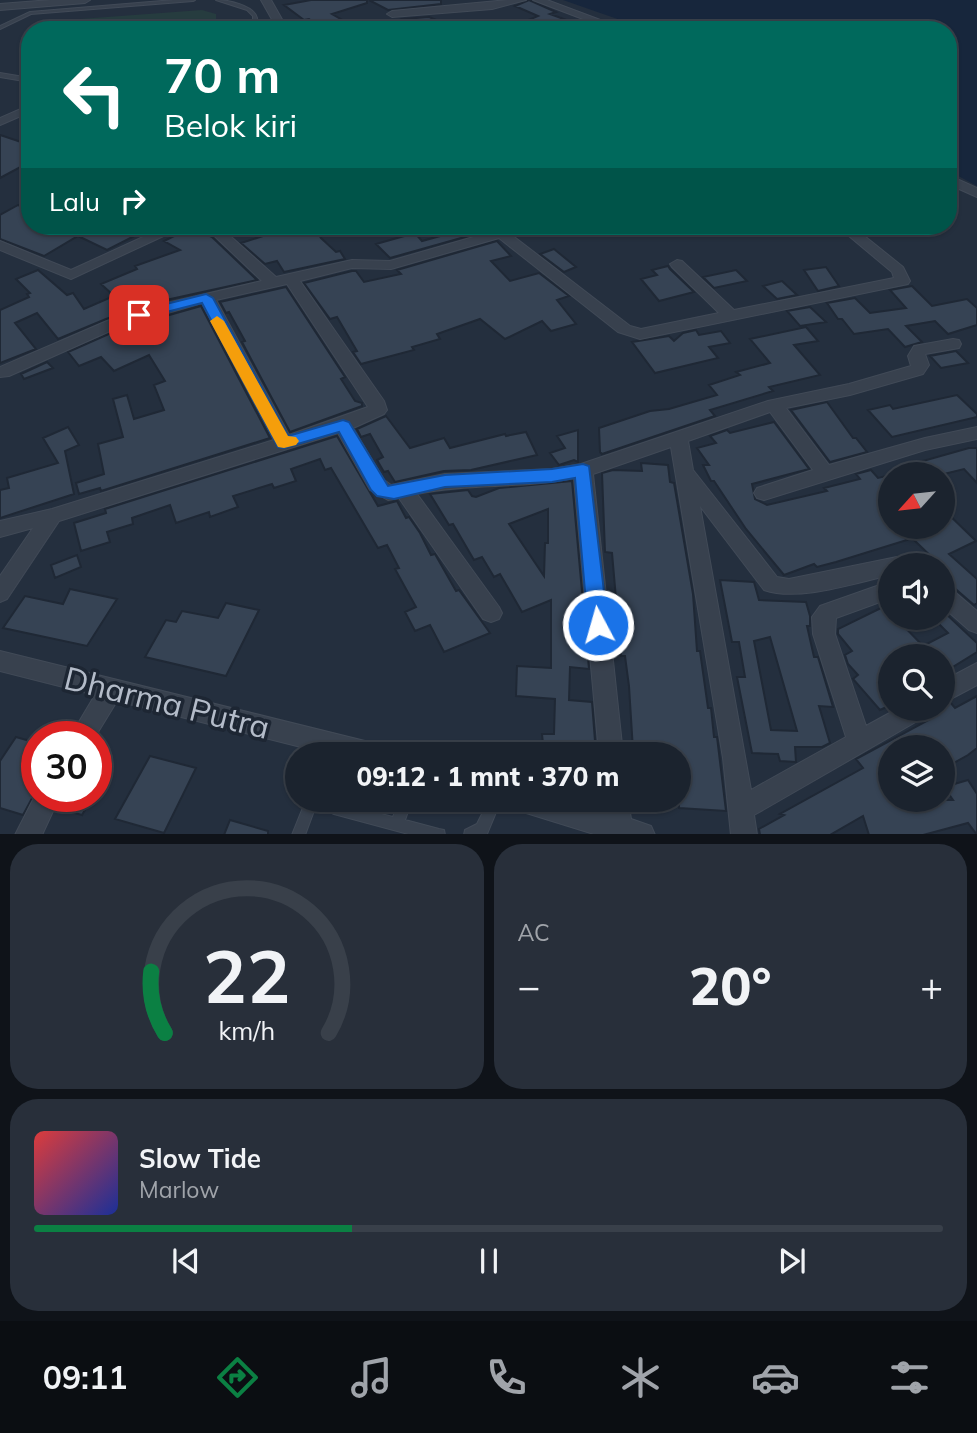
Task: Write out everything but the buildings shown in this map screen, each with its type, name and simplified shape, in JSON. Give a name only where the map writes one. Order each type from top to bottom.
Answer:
[{"type":"street","points":[[0,7],[85,0]]},
{"type":"street","points":[[266,0],[278,21]]},
{"type":"street","points":[[392,14],[492,6],[521,0]]},
{"type":"street","points":[[538,0],[597,21]]},
{"type":"street","points":[[0,122],[21,112]]},
{"type":"street","points":[[957,183],[977,193]]},
{"type":"street","points":[[0,245],[71,275],[158,235]]},
{"type":"street","points":[[0,529],[52,516],[374,414],[379,406],[282,281],[223,235]]},
{"type":"street","points":[[3,372],[113,324],[206,298],[358,263],[390,265],[479,235]]},
{"type":"street","points":[[505,235],[624,330],[633,334],[732,317],[903,281],[898,270],[855,235]]},
{"type":"street","points":[[677,264],[732,317]]},
{"type":"street","points":[[206,298],[284,443]]},
{"type":"street","points":[[343,425],[377,485],[388,493],[445,481],[552,476],[583,470],[774,405],[850,389],[918,370],[921,365],[916,356],[920,350],[953,344]]},
{"type":"street","points":[[774,405],[825,473]]},
{"type":"street","points":[[764,494],[925,444],[977,433]]},
{"type":"street","points":[[678,438],[734,758],[744,834]]},
{"type":"street","points":[[583,470],[610,742]]},
{"type":"street","points":[[683,471],[771,584],[789,587],[878,569]]},
{"type":"street","points":[[404,490],[491,613]]},
{"type":"street","points":[[0,593],[52,516]]},
{"type":"street","points":[[860,743],[824,635],[822,617],[828,612],[878,594]]},
{"type":"street","points":[[955,605],[977,624]]},
{"type":"street","name":"Dharma Putra","points":[[0,662],[112,689],[306,742]]},
{"type":"street","points":[[955,686],[977,673]]},
{"type":"street","points":[[92,721],[112,689]]},
{"type":"street","points":[[741,809],[898,721]]},
{"type":"street","points":[[29,834],[40,812]]},
{"type":"street","points":[[563,812],[630,832]]},
{"type":"street","points":[[621,812],[630,832]]},
{"type":"lane","points":[[0,28],[30,13],[193,0]]},
{"type":"lane","points":[[218,0],[248,9],[255,16],[255,21]]},
{"type":"lane","points":[[0,75],[21,78]]},
{"type":"lane","points":[[298,834],[307,812]]},
{"type":"lane","points":[[351,812],[436,834]]},
{"type":"lane","points":[[397,823],[401,812]]},
{"type":"lane","points":[[472,834],[482,829],[490,812]]},
{"type":"green space","points":[[202,10],[216,14],[216,21],[53,21]]},
{"type":"water","points":[[563,0],[977,0],[977,186],[957,175],[957,21],[623,21]]},
{"type":"slow traffic","points":[[217,321],[284,443],[291,441]]},
{"type":"route","points":[[139,315],[206,298],[284,443],[343,425],[377,485],[388,493],[445,481],[552,476],[583,470],[598,625]]}]
